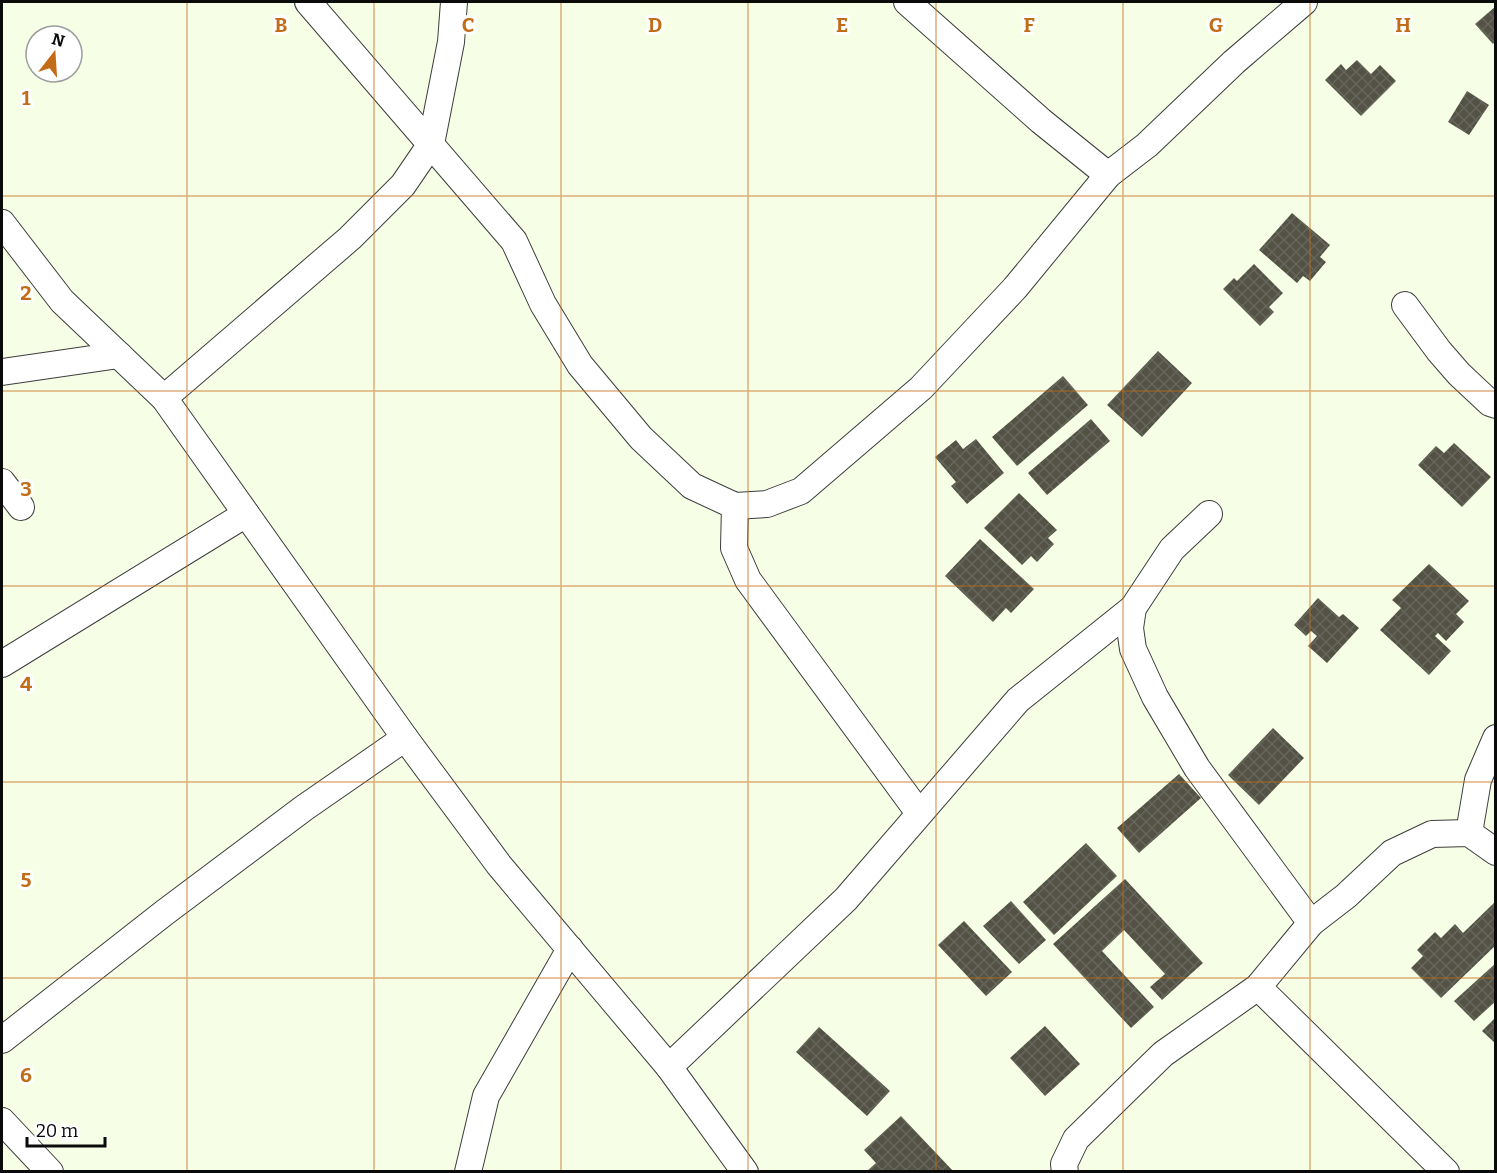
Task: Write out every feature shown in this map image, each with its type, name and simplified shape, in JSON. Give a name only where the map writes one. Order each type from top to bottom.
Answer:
[{"type":"street","points":[[308,2],[514,240],[543,304],[580,365],[640,438],[692,486],[735,506],[767,504],[801,491],[921,388],[1015,288],[1108,175],[1147,145],[1234,62],[1304,2]]},
{"type":"street","points":[[164,398],[350,238],[403,185],[431,144],[451,42],[454,2]]},
{"type":"street","points":[[907,2],[1041,121],[1108,175]]},
{"type":"street","points":[[2,223],[62,301],[164,398],[405,738],[500,865],[669,1067],[745,1172]]},
{"type":"street","points":[[1406,305],[1439,351],[1459,374],[1490,403],[1496,405]]},
{"type":"street","points":[[2,372],[119,355]]},
{"type":"street","points":[[2,482],[21,507]]},
{"type":"street","points":[[735,506],[734,548],[748,580],[919,813]]},
{"type":"street","points":[[2,664],[246,513]]},
{"type":"street","points":[[669,1067],[846,899],[1018,700],[1133,608],[1172,549],[1209,514]]},
{"type":"street","points":[[1133,608],[1130,628],[1133,649],[1155,697],[1197,768],[1311,923]]},
{"type":"street","points":[[2,1040],[164,913],[304,808],[405,738]]},
{"type":"street","points":[[1469,833],[1478,780],[1496,738]]},
{"type":"street","points":[[1065,1172],[1064,1164],[1076,1139],[1163,1054],[1258,987],[1311,923],[1346,896],[1392,853],[1432,834],[1469,833],[1496,852]]},
{"type":"street","points":[[468,1172],[486,1096],[570,949]]},
{"type":"street","points":[[1258,987],[1446,1172]]},
{"type":"street","points":[[2,1121],[50,1172]]},
{"type":"building","points":[[1496,6],[1496,41],[1493,44],[1475,24]]},
{"type":"building","points":[[1357,60],[1371,74],[1380,65],[1396,81],[1361,116],[1325,80],[1341,64],[1346,70]]},
{"type":"building","points":[[1467,91],[1489,105],[1469,135],[1448,122]]},
{"type":"building","points":[[1292,213],[1330,245],[1320,257],[1326,262],[1310,281],[1303,276],[1297,283],[1259,250]]},
{"type":"building","points":[[1254,264],[1283,293],[1269,307],[1274,312],[1260,326],[1223,289],[1234,278],[1237,281]]},
{"type":"building","points":[[1158,351],[1192,383],[1142,437],[1107,405]]},
{"type":"building","points":[[1063,376],[1088,405],[1017,466],[992,437]]},
{"type":"building","points":[[1091,419],[1110,441],[1047,495],[1028,473]]},
{"type":"building","points":[[976,439],[1004,473],[967,504],[951,486],[956,482],[935,457],[956,440],[963,449]]},
{"type":"building","points":[[1454,443],[1491,477],[1462,507],[1418,465],[1436,446],[1444,453]]},
{"type":"building","points":[[1019,493],[1057,530],[1048,538],[1054,544],[1037,562],[1031,556],[1022,565],[984,528]]},
{"type":"building","points":[[980,539],[1034,589],[1011,613],[1006,608],[993,622],[945,576]]},
{"type":"building","points":[[1429,564],[1469,601],[1456,614],[1464,622],[1446,641],[1438,633],[1435,636],[1451,651],[1429,675],[1380,630],[1401,608],[1392,600]]},
{"type":"building","points":[[1318,598],[1339,617],[1343,614],[1359,628],[1327,663],[1308,646],[1317,636],[1311,631],[1306,636],[1294,625]]},
{"type":"building","points":[[1273,728],[1304,758],[1259,805],[1228,775]]},
{"type":"building","points":[[1179,774],[1201,798],[1139,853],[1117,828]]},
{"type":"building","points":[[1086,843],[1117,876],[1054,935],[1023,902]]},
{"type":"building","points":[[1125,879],[1203,963],[1162,1000],[1150,987],[1165,974],[1124,930],[1102,951],[1154,1007],[1131,1028],[1053,944]]},
{"type":"building","points":[[1011,901],[1046,940],[1019,964],[983,926]]},
{"type":"building","points":[[1496,901],[1496,945],[1441,998],[1411,968],[1423,956],[1417,950],[1435,932],[1441,938],[1455,924],[1463,933]]},
{"type":"building","points":[[964,921],[1012,972],[986,996],[938,945]]},
{"type":"building","points":[[1496,963],[1496,1001],[1474,1021],[1454,1001]]},
{"type":"building","points":[[1496,1017],[1496,1044],[1482,1031]]},
{"type":"building","points":[[1045,1026],[1080,1064],[1045,1096],[1010,1058]]},
{"type":"building","points":[[819,1027],[890,1091],[867,1116],[796,1052]]},
{"type":"building","points":[[901,1116],[954,1172],[866,1172],[876,1163],[864,1150]]}]
